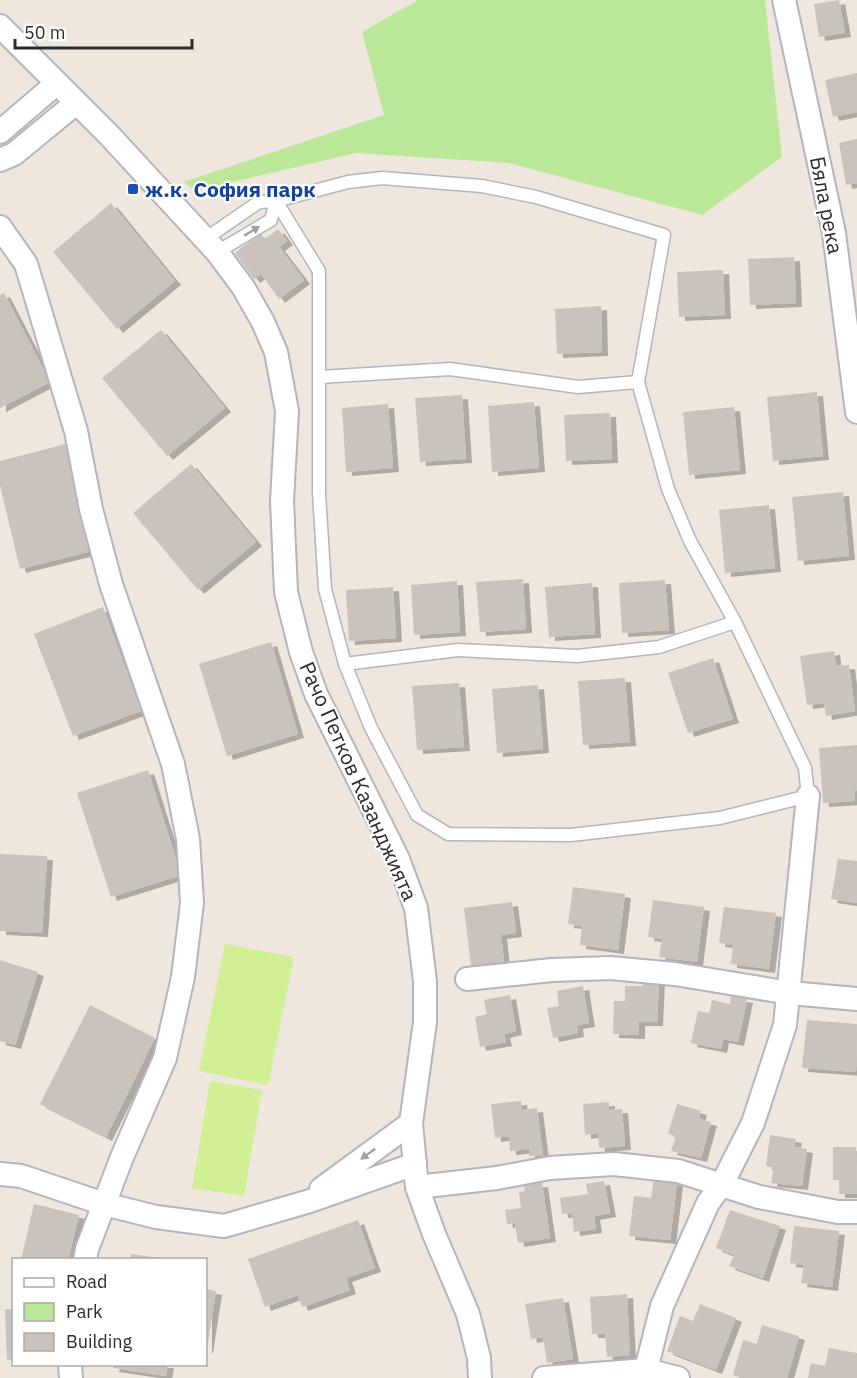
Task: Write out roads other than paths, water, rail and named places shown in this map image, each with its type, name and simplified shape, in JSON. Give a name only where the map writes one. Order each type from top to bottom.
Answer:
[{"type":"street","name":"Бяла река","points":[[784,0],[834,233],[857,412]]},
{"type":"street","name":"Рачо Петков Казанджията","points":[[0,26],[109,135],[211,246],[243,287],[263,322],[276,352],[287,411],[282,501],[286,592],[301,652],[316,694],[398,859],[416,908],[425,981],[425,1022],[411,1123],[417,1187],[468,1314],[479,1358],[480,1378]]},
{"type":"street","points":[[0,132],[56,84]]},
{"type":"street","points":[[0,160],[14,154],[76,103]]},
{"type":"street","points":[[0,227],[26,264],[76,431],[91,509],[111,584],[173,764],[188,839],[192,903],[183,977],[168,1047],[122,1157],[86,1258]]},
{"type":"street","points":[[646,1370],[662,1306],[708,1203],[722,1184],[753,1123],[785,1025],[808,796]]},
{"type":"street","points":[[467,979],[552,970],[610,968],[675,974],[789,993],[857,999]]},
{"type":"street","points":[[310,1201],[326,1185],[411,1123]]},
{"type":"street","points":[[0,1174],[21,1176],[104,1204],[156,1217],[224,1226],[310,1201],[415,1164]]},
{"type":"street","points":[[417,1187],[497,1178],[550,1168],[614,1164],[678,1171],[759,1197],[838,1212],[857,1212]]},
{"type":"street","points":[[544,1378],[646,1370],[678,1378]]},
{"type":"lane","points":[[211,246],[259,202],[276,201],[348,182],[382,178],[482,186],[536,196],[664,235],[638,382],[668,489],[690,541],[735,622],[805,768],[808,796],[720,818],[572,836],[448,834],[417,815],[371,728],[345,664],[325,589],[319,493],[319,271],[276,201]]},
{"type":"lane","points":[[211,246],[271,220],[276,201]]},
{"type":"lane","points":[[320,377],[450,369],[578,387],[638,382]]},
{"type":"lane","points":[[345,664],[458,650],[576,656],[659,647],[735,622]]},
{"type":"place","name":"ж.к. София парк","points":[[133,189]]}]
